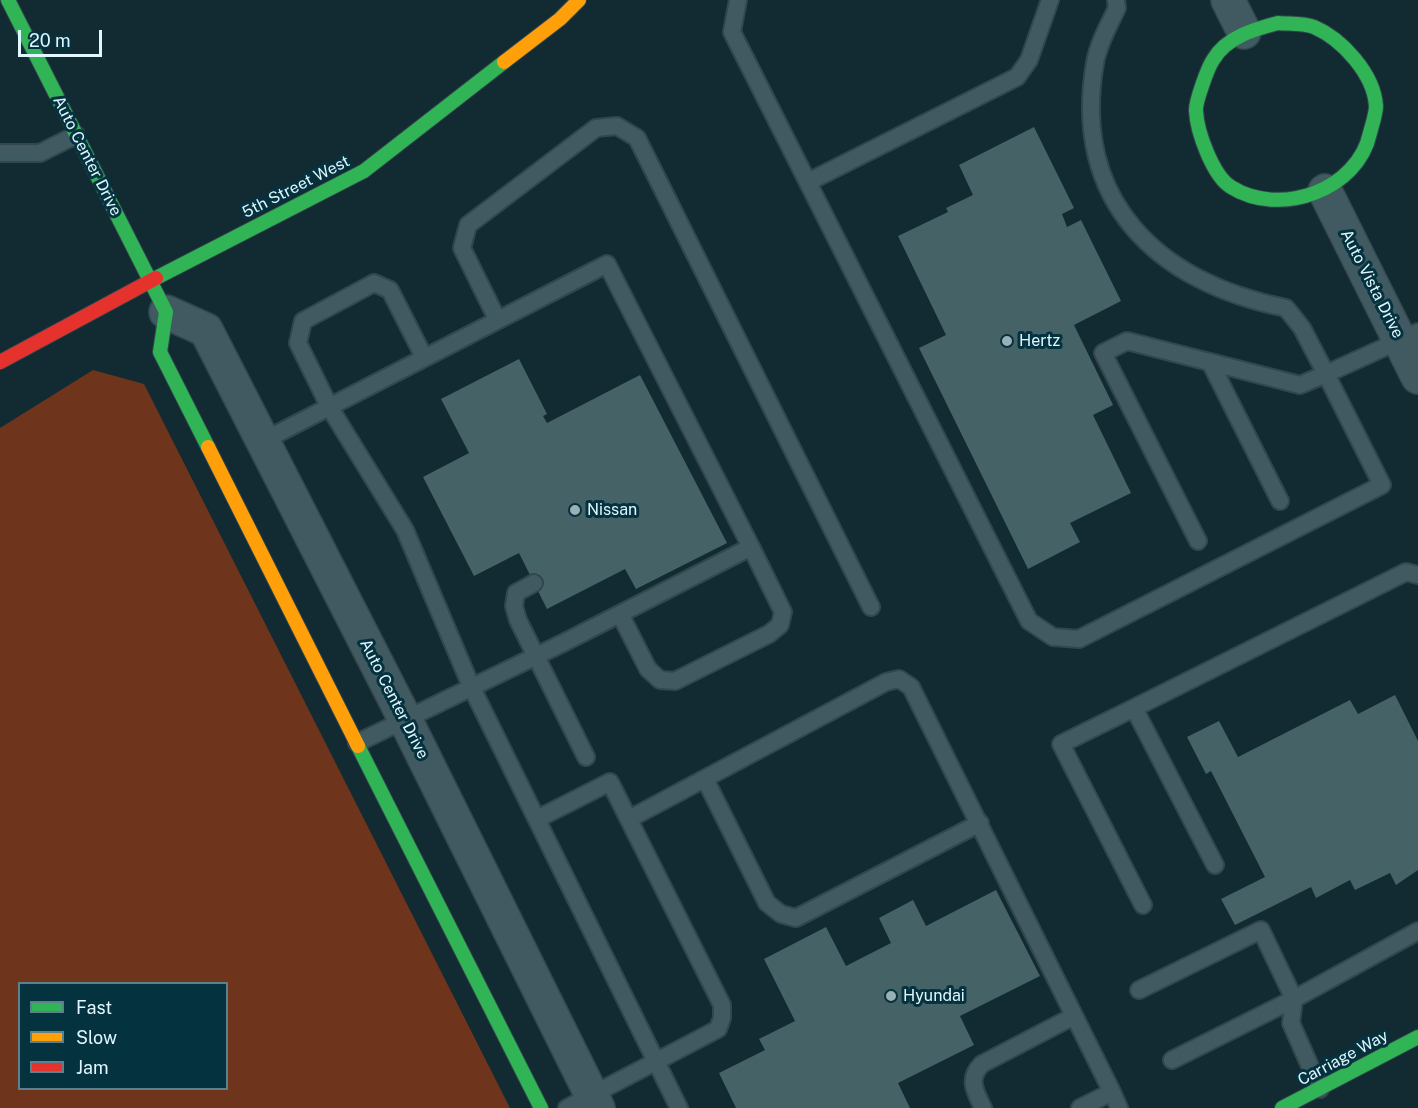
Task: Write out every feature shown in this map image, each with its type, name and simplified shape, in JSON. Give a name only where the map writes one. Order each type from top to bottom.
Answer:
[{"type":"street","name":"Auto Center Drive","points":[[8,0],[166,312],[206,330],[405,719],[585,1104]]},
{"type":"street","name":"5th Street West","points":[[0,362],[150,281],[364,171],[560,19],[579,0]]},
{"type":"street","points":[[1228,0],[1244,32]]},
{"type":"street","points":[[1278,23],[1312,26],[1340,42],[1364,71],[1376,106],[1369,139],[1353,166],[1325,191],[1298,200],[1257,197],[1230,187],[1205,152],[1195,110],[1213,59],[1244,32],[1278,23]]},
{"type":"street","name":"Auto Vista Drive","points":[[1325,191],[1409,336],[1418,377]]},
{"type":"street","points":[[166,312],[160,352],[541,1108]]},
{"type":"street","name":"Carriage Way","points":[[1282,1108],[1418,1037]]},
{"type":"lane","points":[[738,0],[732,32],[1029,621],[1053,637],[1079,639],[1382,486],[1302,328],[1286,308],[1209,284],[1168,262],[1126,222],[1099,172],[1090,115],[1095,61],[1117,8],[1116,0]]},
{"type":"lane","points":[[808,182],[1017,77],[1029,60],[1050,0]]},
{"type":"lane","points":[[497,319],[462,248],[468,225],[596,128],[617,126],[637,138],[871,608]]},
{"type":"lane","points":[[0,153],[40,153],[76,135]]},
{"type":"lane","points":[[263,441],[607,264],[783,612],[780,626],[675,681],[660,680],[648,669],[620,614]]},
{"type":"lane","points":[[424,357],[390,290],[375,283],[303,321],[298,343],[330,408],[405,530],[471,686],[679,1108]]},
{"type":"lane","points":[[1198,541],[1103,353],[1127,341],[1300,385],[1409,336]]},
{"type":"lane","points":[[1210,362],[1280,501]]},
{"type":"lane","points":[[357,743],[752,547]]},
{"type":"lane","points":[[1143,905],[1061,744],[1407,572],[1418,575]]},
{"type":"lane","points":[[534,583],[516,593],[514,606],[586,757]]},
{"type":"lane","points":[[629,819],[886,682],[899,679],[911,687],[1119,1108]]},
{"type":"lane","points":[[1134,708],[1215,865]]},
{"type":"lane","points":[[705,779],[766,903],[781,914],[796,918],[980,823]]},
{"type":"lane","points":[[537,819],[610,782],[722,1005],[722,1018],[718,1029],[585,1104]]},
{"type":"lane","points":[[1139,990],[1261,930],[1294,999],[1290,1023],[1320,1089]]},
{"type":"lane","points":[[1172,1060],[1294,999],[1418,931]]},
{"type":"lane","points":[[983,1108],[972,1084],[974,1072],[982,1064],[1074,1016]]},
{"type":"lane","points":[[1080,1108],[1112,1092]]},
{"type":"shaded area","points":[[93,370],[144,384],[510,1108],[0,1108],[0,428]]},
{"type":"building","name":"Hertz","points":[[1034,127],[1074,208],[1062,214],[1067,227],[1081,220],[1121,301],[1074,325],[1113,405],[1093,415],[1131,493],[1070,523],[1080,542],[1028,569],[919,348],[946,335],[898,236],[948,212],[946,208],[973,195],[959,165]]},
{"type":"building","name":"Nissan","points":[[519,359],[547,414],[543,416],[547,423],[640,375],[727,543],[636,589],[625,569],[547,609],[519,553],[474,576],[423,477],[469,453],[441,399]]},
{"type":"building","points":[[1395,695],[1418,741],[1418,870],[1396,885],[1390,873],[1355,890],[1350,880],[1316,898],[1311,887],[1235,925],[1221,899],[1265,877],[1211,771],[1206,774],[1187,737],[1219,721],[1238,757],[1350,700],[1358,714]]},
{"type":"building","name":"Hyundai","points":[[996,890],[1040,976],[960,1016],[974,1045],[898,1083],[910,1108],[736,1108],[719,1073],[765,1050],[759,1039],[795,1021],[764,959],[826,927],[846,966],[891,943],[879,918],[913,900],[926,926]]},
{"type":"traffic: fast","points":[[8,0],[166,312],[160,352],[208,447]]},
{"type":"traffic: fast","points":[[1278,23],[1314,27],[1335,40],[1363,70],[1374,94],[1376,106],[1363,153],[1350,170],[1334,183],[1314,193],[1293,199],[1272,200],[1251,196],[1231,187],[1224,181],[1207,153],[1199,130],[1196,111],[1205,77],[1211,64],[1225,45],[1242,35],[1278,23]]},
{"type":"traffic: fast","points":[[156,278],[364,171],[504,62]]},
{"type":"traffic: fast","points":[[358,746],[541,1108]]},
{"type":"traffic: fast","points":[[1282,1108],[1418,1037]]},
{"type":"traffic: slow","points":[[504,62],[560,19],[579,0]]},
{"type":"traffic: slow","points":[[208,447],[358,746]]},
{"type":"traffic: jam","points":[[0,362],[156,278]]},
{"type":"place","name":"Hertz","points":[[1007,341]]},
{"type":"place","name":"Nissan","points":[[575,510]]},
{"type":"place","name":"Hyundai","points":[[891,996]]}]
